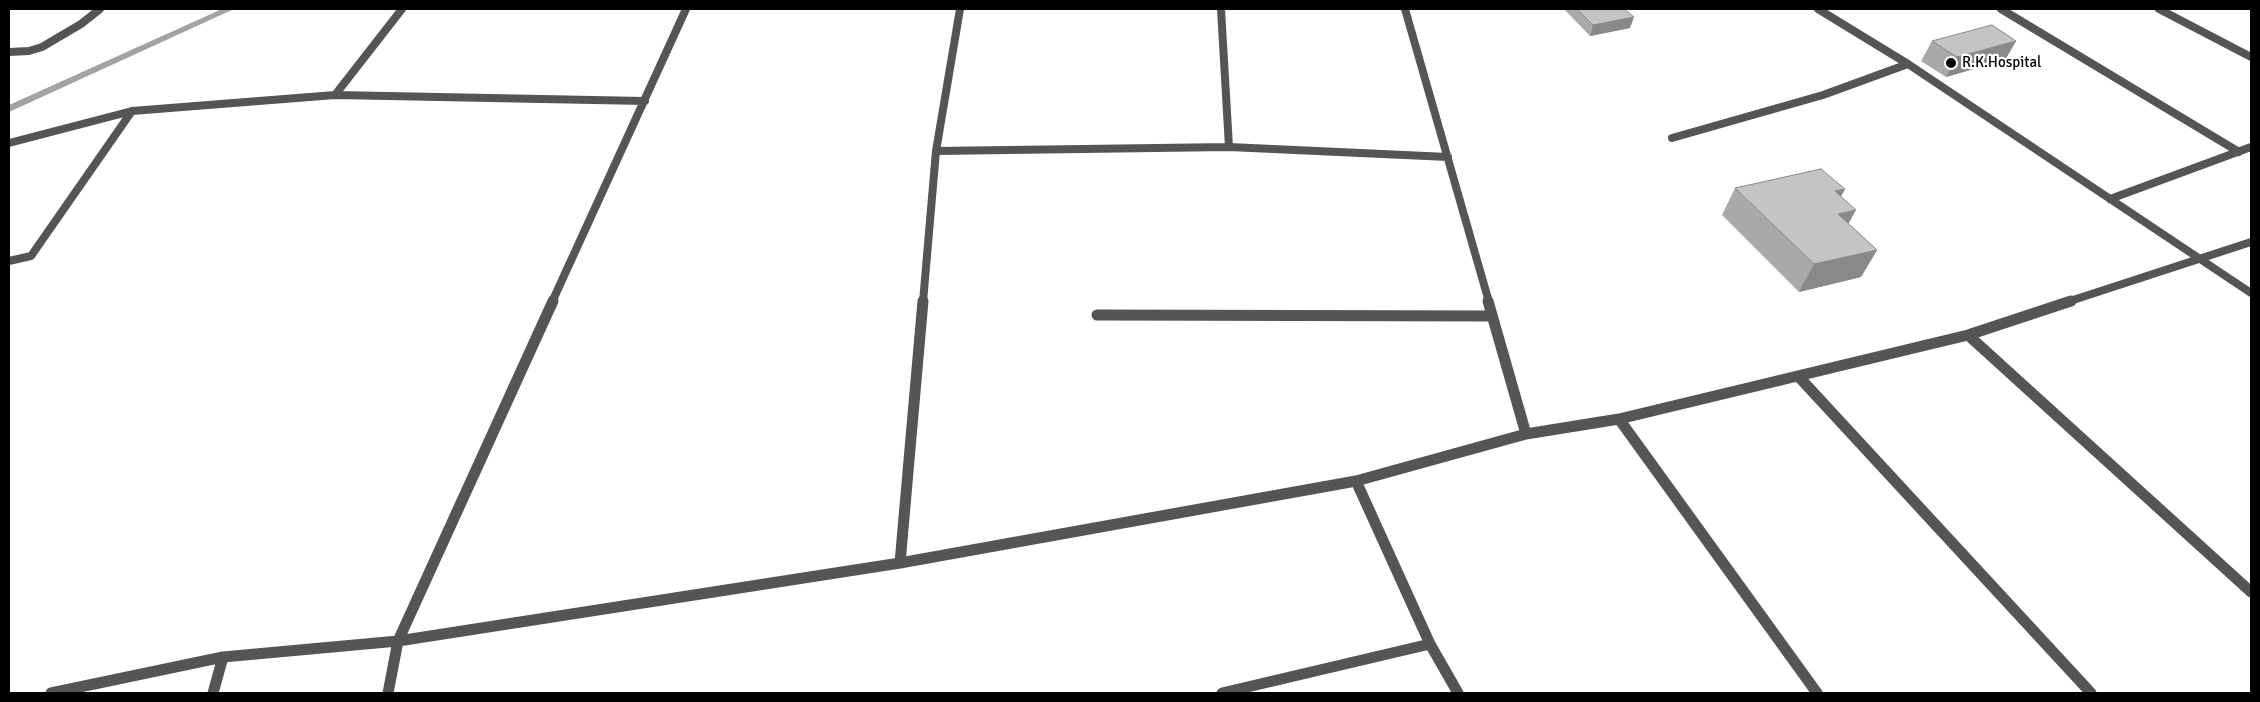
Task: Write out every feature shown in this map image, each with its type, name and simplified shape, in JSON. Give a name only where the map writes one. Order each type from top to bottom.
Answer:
[{"type":"street","points":[[9,52],[29,51],[42,47],[81,24],[100,9]]},
{"type":"street","points":[[335,95],[402,9]]},
{"type":"street","points":[[388,693],[398,641],[686,9]]},
{"type":"street","points":[[900,563],[936,151],[960,9]]},
{"type":"street","points":[[1221,9],[1229,147]]},
{"type":"street","points":[[1405,9],[1526,434]]},
{"type":"street","points":[[1818,9],[1908,64],[2251,293]]},
{"type":"street","points":[[2000,9],[2239,152]]},
{"type":"street","points":[[2159,9],[2251,57]]},
{"type":"street","points":[[1672,138],[1823,94],[1908,64]]},
{"type":"street","points":[[9,143],[132,111],[335,95],[644,101]]},
{"type":"street","points":[[9,261],[31,256],[132,111]]},
{"type":"street","points":[[936,151],[1229,147],[1448,157]]},
{"type":"street","points":[[2110,199],[2251,147]]},
{"type":"street","points":[[51,693],[223,657],[398,641],[900,563],[1356,481],[1526,434],[1619,419],[1968,335],[2251,242]]},
{"type":"street","points":[[1098,314],[1492,316]]},
{"type":"street","points":[[1968,335],[2251,592]]},
{"type":"street","points":[[1799,377],[2091,693]]},
{"type":"street","points":[[1619,419],[1817,693]]},
{"type":"street","points":[[1356,481],[1430,644],[1458,693]]},
{"type":"street","points":[[1222,693],[1430,644]]},
{"type":"street","points":[[214,693],[223,657]]},
{"type":"building","points":[[1577,9],[1624,9],[1634,17],[1593,25]]},
{"type":"building","points":[[1992,25],[2016,41],[1957,57],[1932,41]]},
{"type":"building","points":[[1821,169],[1845,189],[1835,191],[1856,210],[1838,214],[1877,250],[1814,264],[1735,188]]},
{"type":"waterway","points":[[9,109],[229,9]]},
{"type":"place","name":"R.K.Hospital","points":[[1951,63]]}]
